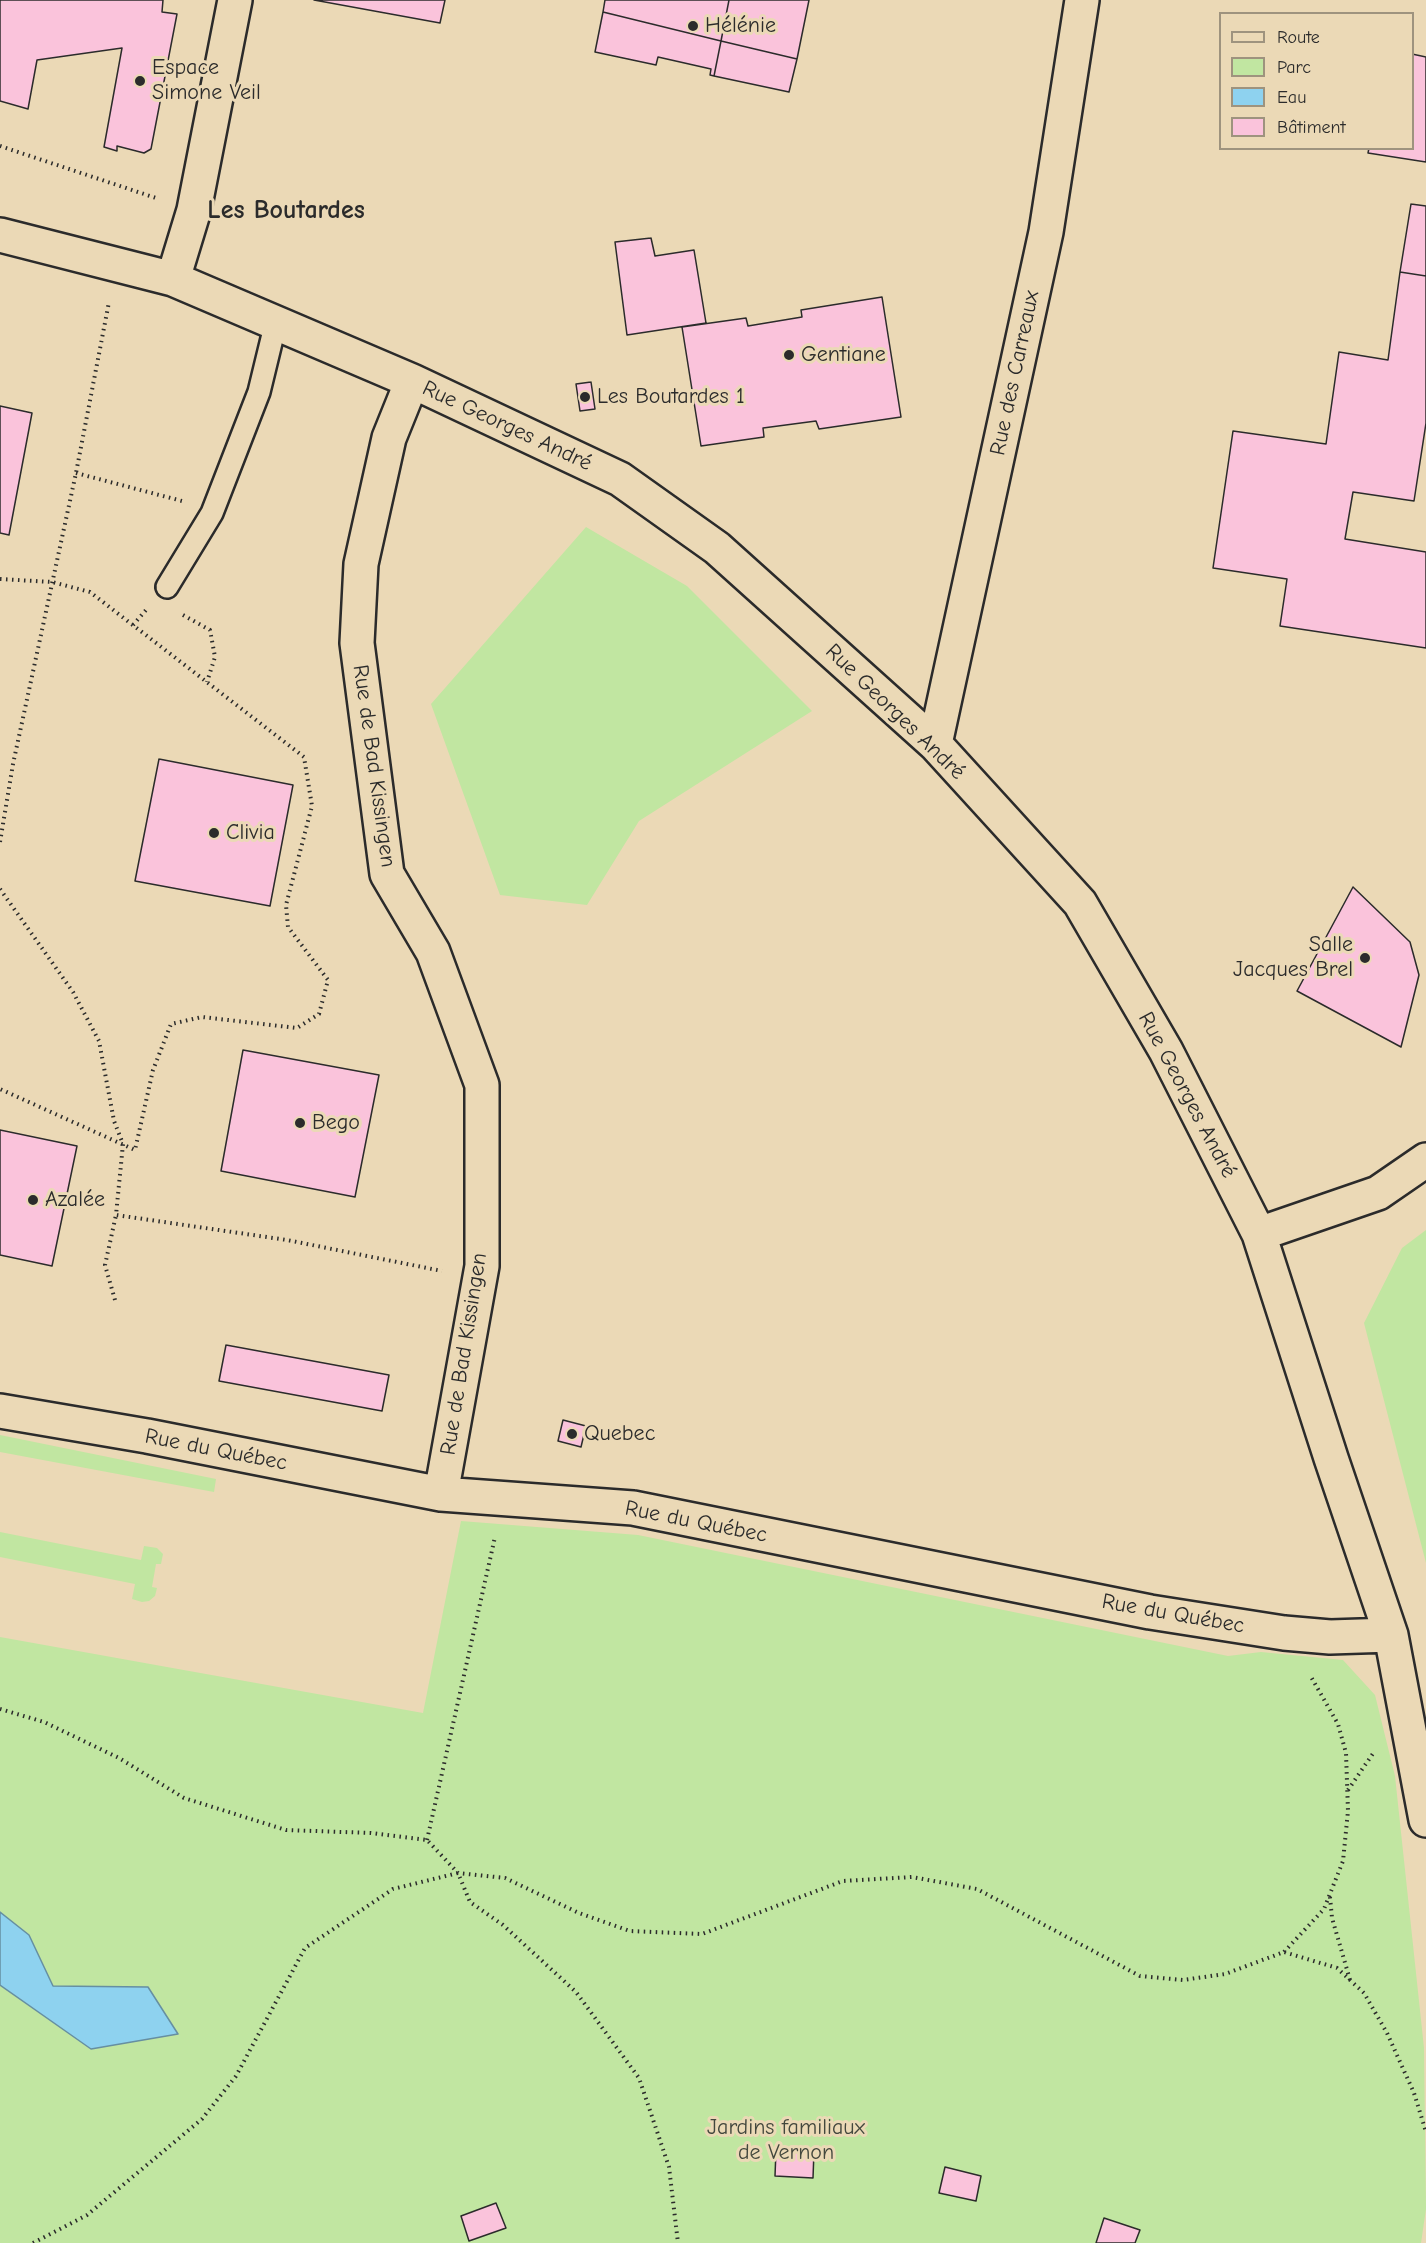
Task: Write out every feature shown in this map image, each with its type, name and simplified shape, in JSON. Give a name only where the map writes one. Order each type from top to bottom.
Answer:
[{"type":"street","points":[[173,279],[194,210],[235,0]]},
{"type":"street","name":"Rue des Carreaux","points":[[935,744],[1046,232],[1082,0]]},
{"type":"street","name":"Rue Georges André","points":[[0,235],[173,279],[412,381],[620,479],[717,548],[935,744],[1080,903],[1166,1051],[1259,1234],[1391,1635],[1426,1820]]},
{"type":"street","name":"Rue de Bad Kissingen","points":[[412,381],[389,438],[361,564],[357,643],[387,874],[433,952],[482,1085],[480,1279],[441,1494]]},
{"type":"street","points":[[1259,1234],[1378,1193],[1426,1160]]},
{"type":"street","name":"Rue du Québec","points":[[0,1412],[147,1436],[441,1494],[633,1508],[1150,1612],[1284,1633],[1330,1636],[1391,1635]]},
{"type":"lane","points":[[167,587],[212,513],[259,392],[276,322]]},
{"type":"path","points":[[0,146],[194,210]]},
{"type":"path","points":[[0,842],[13,764],[76,473],[109,300]]},
{"type":"path","points":[[76,473],[190,503],[212,513]]},
{"type":"path","points":[[0,579],[52,582],[90,592],[304,757],[312,806],[286,905],[288,927],[328,980],[320,1014],[297,1028],[202,1017],[171,1024],[153,1070],[135,1150],[0,1089]]},
{"type":"path","points":[[133,625],[148,608]]},
{"type":"path","points":[[173,609],[210,630],[215,657],[207,682]]},
{"type":"path","points":[[0,890],[73,992],[99,1041],[114,1121],[123,1144],[116,1215],[105,1264],[115,1300]]},
{"type":"path","points":[[116,1215],[287,1240],[480,1279]]},
{"type":"path","points":[[427,1840],[503,1498]]},
{"type":"path","points":[[33,2243],[87,2215],[202,2119],[236,2076],[305,1948],[393,1889],[458,1873],[505,1878],[579,1913],[630,1931],[702,1934],[843,1881],[912,1877],[977,1889],[1140,1976],[1183,1980],[1225,1974],[1284,1953],[1324,1909],[1343,1861],[1348,1810],[1346,1753],[1338,1724],[1284,1633]]},
{"type":"path","points":[[0,1708],[44,1722],[119,1758],[184,1798],[286,1830],[371,1833],[427,1840],[458,1873],[470,1902],[503,1925],[576,1992],[639,2078],[669,2167],[678,2243]]},
{"type":"path","points":[[1330,1895],[1332,1918],[1351,1981]]},
{"type":"path","points":[[1284,1953],[1337,1968],[1364,1993],[1387,2033],[1414,2093],[1426,2132]]},
{"type":"green space","points":[[586,527],[687,586],[812,711],[639,821],[587,905],[500,895],[431,704]]},
{"type":"green space","points":[[1426,1230],[1426,1563],[1364,1323],[1402,1248]]},
{"type":"green space","points":[[0,1435],[216,1479],[214,1492],[0,1452]]},
{"type":"green space","name":"Jardins familiaux de Vernon","points":[[461,1521],[638,1535],[1228,1656],[1261,1652],[1343,1660],[1375,1695],[1395,1776],[1424,2048],[1426,2209],[1421,2243],[0,2243],[0,1637],[423,1713]]},
{"type":"green space","points":[[0,1532],[141,1560],[144,1546],[157,1548],[163,1554],[161,1564],[156,1564],[152,1587],[157,1588],[155,1596],[149,1601],[142,1602],[132,1599],[135,1584],[0,1557]]},
{"type":"water","points":[[0,1912],[29,1935],[53,1986],[148,1987],[178,2034],[91,2049],[0,1985]]},
{"type":"building","name":"Espace Simone Veil","points":[[0,0],[163,0],[162,12],[177,14],[151,149],[144,153],[117,146],[117,151],[104,147],[122,48],[37,60],[28,109],[0,101]]},
{"type":"building","points":[[314,0],[445,0],[440,23]]},
{"type":"building","name":"Hélénie","points":[[605,0],[729,0],[721,41],[603,12]]},
{"type":"building","points":[[729,0],[809,0],[797,59],[721,41]]},
{"type":"building","points":[[603,12],[721,41],[714,76],[710,75],[711,69],[658,57],[656,65],[595,52]]},
{"type":"building","points":[[721,41],[797,59],[789,92],[714,76]]},
{"type":"building","points":[[1414,54],[1426,57],[1426,162],[1368,153],[1369,150],[1414,150]]},
{"type":"building","points":[[1411,204],[1426,206],[1426,276],[1400,272]]},
{"type":"building","points":[[651,238],[655,256],[694,250],[706,323],[627,335],[615,242]]},
{"type":"building","points":[[1400,272],[1426,276],[1426,423],[1414,501],[1353,492],[1345,539],[1426,552],[1426,648],[1280,626],[1287,579],[1213,568],[1233,431],[1326,444],[1339,352],[1388,360]]},
{"type":"building","name":"Gentiane","points":[[882,297],[901,417],[819,429],[816,421],[763,428],[764,437],[701,446],[682,327],[746,318],[748,326],[802,317],[801,310]]},
{"type":"building","name":"Les Boutardes 1","points":[[591,382],[595,409],[580,411],[576,384]]},
{"type":"building","points":[[0,406],[32,413],[9,535],[0,533]]},
{"type":"building","name":"Clivia","points":[[159,759],[293,785],[270,906],[135,881]]},
{"type":"building","name":"Salle Jacques Brel","points":[[1353,887],[1410,942],[1419,975],[1401,1047],[1297,991]]},
{"type":"building","name":"Bego","points":[[243,1050],[379,1075],[355,1197],[221,1171]]},
{"type":"building","name":"Azalée","points":[[0,1130],[77,1146],[52,1266],[0,1255]]},
{"type":"building","points":[[226,1345],[389,1375],[382,1411],[219,1381]]},
{"type":"building","name":"Quebec","points":[[563,1420],[586,1426],[581,1447],[558,1441]]},
{"type":"building","points":[[776,2150],[814,2151],[813,2178],[775,2176]]},
{"type":"building","points":[[945,2167],[981,2176],[976,2201],[939,2193]]},
{"type":"building","points":[[496,2203],[506,2228],[469,2241],[461,2216]]},
{"type":"building","points":[[1104,2218],[1140,2230],[1135,2243],[1096,2243]]},
{"type":"place","name":"Hélénie","points":[[693,26]]},
{"type":"place","name":"Espace Simone Veil","points":[[140,81]]},
{"type":"place","name":"Gentiane","points":[[789,355]]},
{"type":"place","name":"Les Boutardes 1","points":[[585,397]]},
{"type":"place","name":"Clivia","points":[[214,833]]},
{"type":"place","name":"Salle Jacques Brel","points":[[1365,958]]},
{"type":"place","name":"Bego","points":[[300,1123]]},
{"type":"place","name":"Azalée","points":[[33,1200]]},
{"type":"place","name":"Quebec","points":[[572,1434]]},
{"type":"district","name":"Les Boutardes","points":[[286,211]]}]
